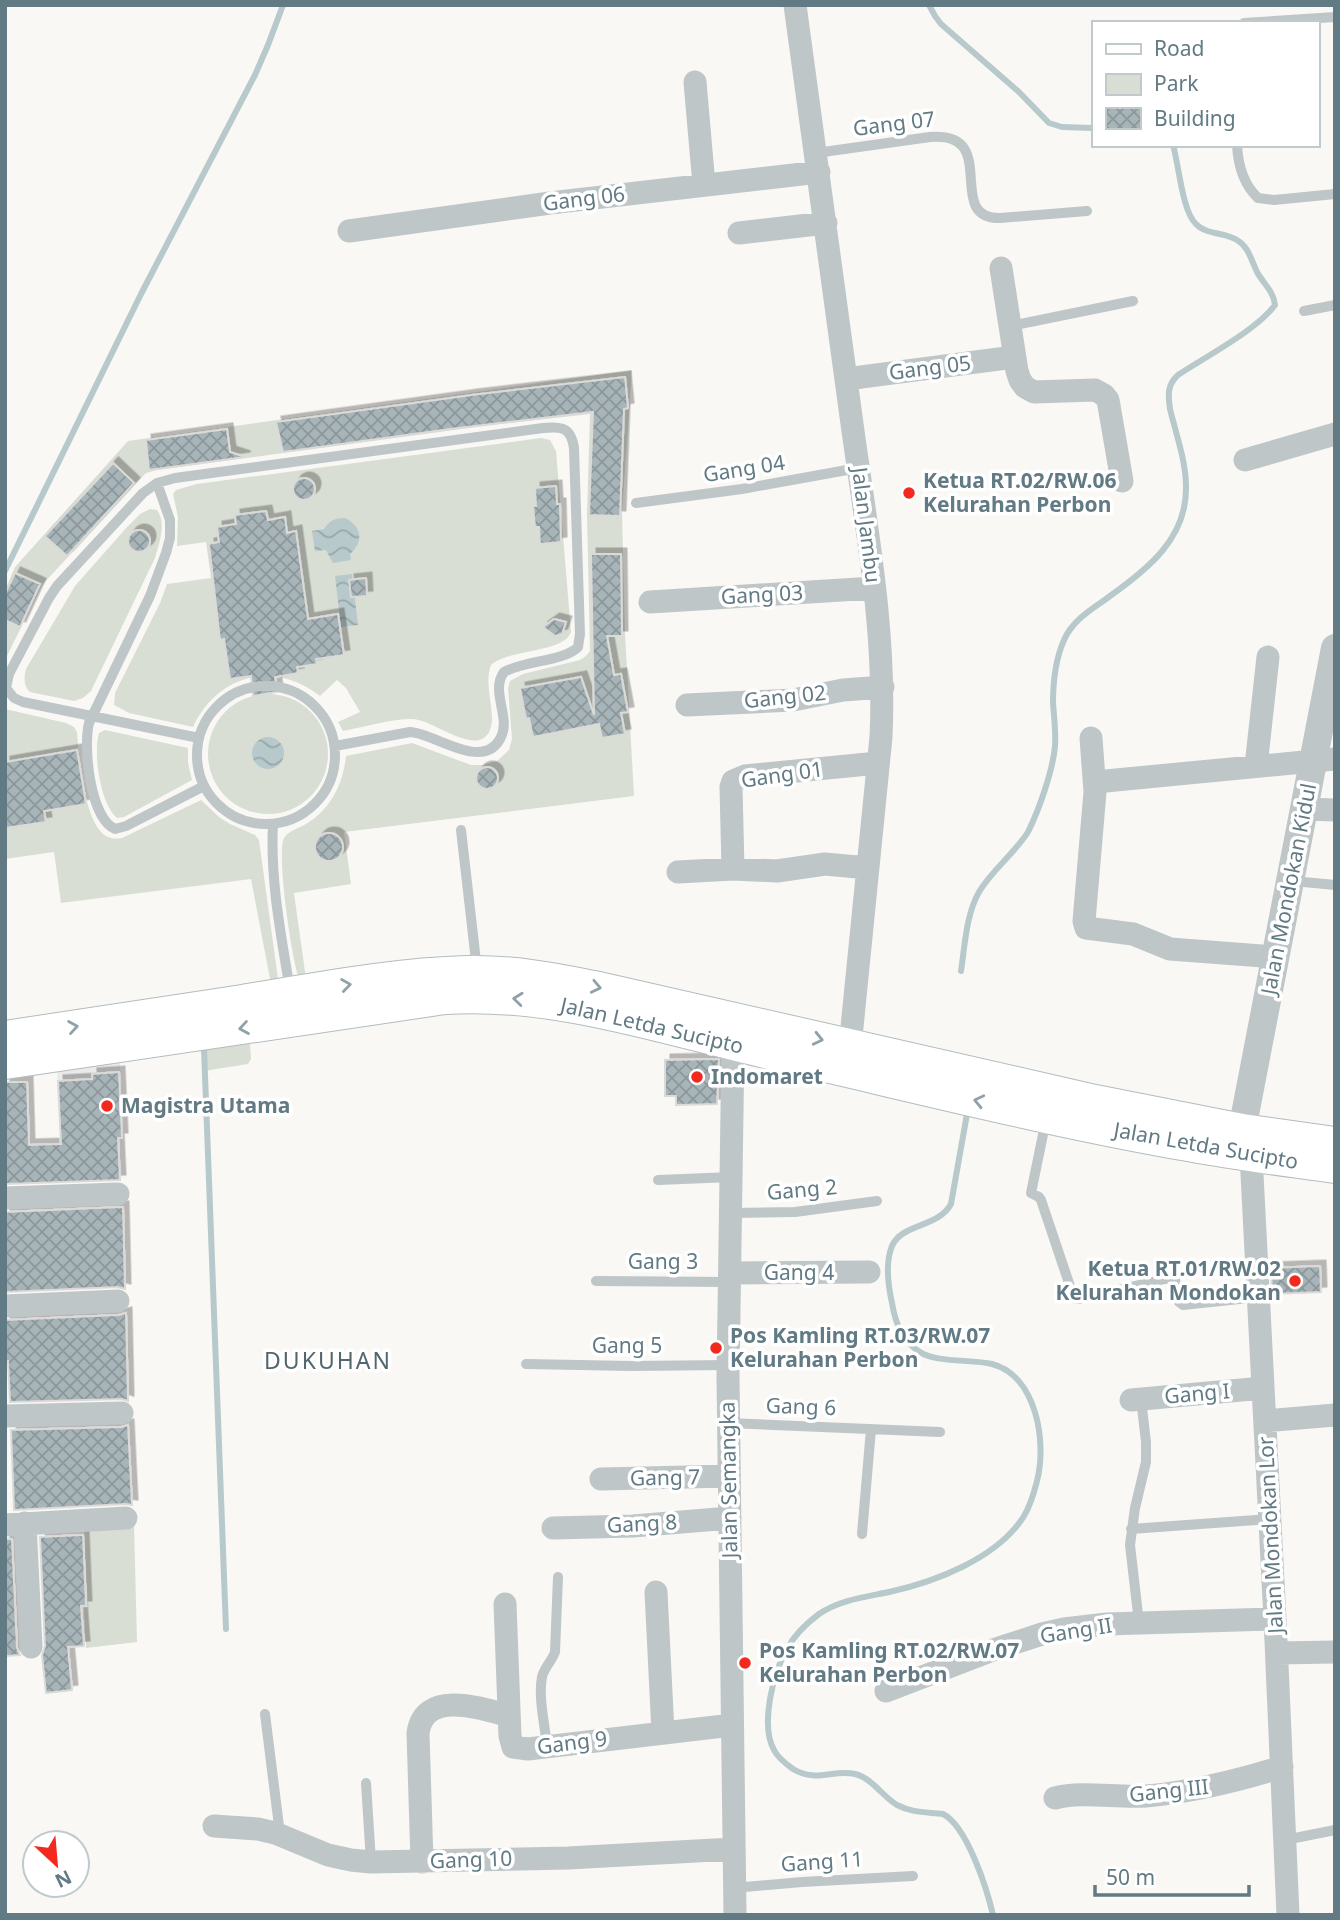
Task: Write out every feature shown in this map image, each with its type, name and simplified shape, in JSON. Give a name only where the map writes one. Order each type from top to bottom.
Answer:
[{"type":"main road","name":"Jalan Letda Sucipto","points":[[5,1063],[294,1006],[408,976],[477,972],[559,980],[724,1034],[850,1046],[1035,1105]]},
{"type":"main road","name":"Jalan Letda Sucipto","points":[[5,1037],[294,1006],[505,997],[582,1007],[724,1034],[1035,1105],[1247,1142],[1335,1167]]},
{"type":"main road","name":"Jalan Letda Sucipto","points":[[1247,1142],[1335,1143]]},
{"type":"street","name":"Jalan Jambu","points":[[795,5],[874,588],[883,687],[850,1046]]},
{"type":"street","points":[[695,82],[704,185]]},
{"type":"street","name":"Gang 06","points":[[349,231],[537,204],[704,185],[818,163]]},
{"type":"street","points":[[739,233],[826,223]]},
{"type":"street","points":[[1001,268],[1020,380],[1029,390],[1095,390],[1104,395],[1110,408],[1122,481]]},
{"type":"street","name":"Gang 05","points":[[846,379],[1014,357]]},
{"type":"street","points":[[1245,460],[1335,434]]},
{"type":"street","name":"Gang 03","points":[[650,602],[874,588]]},
{"type":"street","name":"Jalan Mondokan Kidul","points":[[1247,1142],[1276,957],[1304,809],[1324,760],[1335,648]]},
{"type":"street","points":[[1256,766],[1268,657]]},
{"type":"street","name":"Gang 02","points":[[687,705],[793,700],[843,690],[883,687]]},
{"type":"street","points":[[1091,738],[1095,782],[1084,921],[1086,928],[1133,934],[1170,949],[1276,957]]},
{"type":"street","points":[[1095,782],[1324,760]]},
{"type":"street","name":"Gang 01","points":[[733,869],[733,781],[745,776],[878,763]]},
{"type":"street","points":[[1304,809],[1335,810]]},
{"type":"street","points":[[678,872],[733,869],[777,871],[825,864],[868,868]]},
{"type":"street","name":"Jalan Semangka","points":[[724,1034],[732,1177],[729,1423],[734,1915]]},
{"type":"street","name":"Jalan Mondokan Lor","points":[[1247,1142],[1265,1421],[1288,1915]]},
{"type":"street","points":[[5,1198],[118,1194]]},
{"type":"street","name":"Gang 4","points":[[730,1278],[869,1272]]},
{"type":"street","points":[[5,1306],[118,1301]]},
{"type":"street","name":"Gang I","points":[[1136,1399],[1263,1388]]},
{"type":"street","points":[[5,1416],[122,1413]]},
{"type":"street","points":[[1265,1421],[1335,1415]]},
{"type":"street","name":"Gang 7","points":[[601,1479],[730,1476]]},
{"type":"street","points":[[31,1647],[15,1524],[126,1518]]},
{"type":"street","name":"Gang 8","points":[[553,1528],[633,1526],[730,1518]]},
{"type":"street","points":[[656,1592],[663,1733]]},
{"type":"street","name":"Gang 9","points":[[505,1604],[510,1740],[513,1747],[521,1749],[732,1725]]},
{"type":"street","name":"Gang II","points":[[886,1691],[990,1651],[1042,1634],[1082,1626],[1275,1619]]},
{"type":"street","points":[[1277,1653],[1335,1652]]},
{"type":"street","points":[[422,1861],[419,1723],[435,1709],[456,1704],[509,1716]]},
{"type":"street","name":"Gang III","points":[[1055,1798],[1077,1795],[1145,1796],[1187,1791],[1227,1784],[1282,1767]]},
{"type":"street","name":"Gang 10","points":[[215,1826],[258,1829],[280,1834],[328,1855],[371,1862],[607,1857],[733,1849]]},
{"type":"lane","points":[[1302,5],[1303,19]]},
{"type":"lane","points":[[1274,21],[1335,17]]},
{"type":"lane","name":"Gang 07","points":[[818,163],[930,137],[949,137],[961,142],[967,151],[973,199],[988,217],[1087,211]]},
{"type":"lane","points":[[1237,147],[1239,167],[1254,194],[1263,200],[1335,194]]},
{"type":"lane","points":[[1010,326],[1133,300]]},
{"type":"lane","points":[[1304,311],[1335,305]]},
{"type":"lane","points":[[199,738],[18,700],[6,688],[7,679],[57,586],[144,493],[157,483],[174,478],[542,428],[563,428],[570,434],[574,448],[579,647],[571,653],[504,672],[499,686],[503,732],[495,746],[486,750],[464,750],[416,732],[403,732],[335,746]]},
{"type":"lane","name":"Gang 04","points":[[636,503],[742,489],[858,468]]},
{"type":"lane","points":[[157,483],[170,520],[170,538],[150,596],[92,716],[87,739],[90,773],[96,802],[110,827],[118,829],[204,786]]},
{"type":"lane","points":[[263,685],[298,693],[316,707],[329,725],[335,746],[333,773],[323,794],[296,817],[273,824],[251,822],[230,814],[213,800],[198,770],[199,738],[207,717],[222,701],[242,690],[263,685]]},
{"type":"lane","points":[[273,824],[275,892],[294,1006]]},
{"type":"lane","points":[[461,830],[477,972]]},
{"type":"lane","points":[[1290,881],[1335,885]]},
{"type":"lane","points":[[1035,1105],[1031,1193],[1041,1200],[1074,1298],[1169,1278],[1175,1280],[1179,1302],[1183,1305],[1258,1297]]},
{"type":"lane","points":[[658,1180],[732,1177]]},
{"type":"lane","name":"Gang 2","points":[[731,1213],[795,1212],[877,1201]]},
{"type":"lane","name":"Gang 3","points":[[596,1281],[730,1278]]},
{"type":"lane","name":"Gang 5","points":[[526,1364],[729,1365]]},
{"type":"lane","points":[[1136,1399],[1146,1442],[1146,1462],[1131,1529],[1130,1558],[1139,1623]]},
{"type":"lane","name":"Gang 6","points":[[729,1423],[940,1432]]},
{"type":"lane","points":[[862,1534],[871,1429]]},
{"type":"lane","points":[[1131,1529],[1270,1519]]},
{"type":"lane","points":[[547,1746],[541,1684],[542,1674],[555,1652],[558,1577]]},
{"type":"lane","points":[[265,1714],[280,1834]]},
{"type":"lane","points":[[366,1783],[371,1862]]},
{"type":"lane","points":[[1285,1840],[1335,1830]]},
{"type":"lane","name":"Gang 11","points":[[734,1888],[912,1876]]},
{"type":"shaded area","points":[[120,1061],[122,1139],[61,1142],[57,1070]]},
{"type":"green space","points":[[632,370],[622,512],[625,633],[634,796],[344,832],[351,884],[294,893],[306,979],[299,978],[283,884],[284,838],[315,818],[329,803],[339,786],[346,756],[412,743],[471,765],[497,761],[509,750],[512,739],[508,688],[510,681],[523,674],[580,660],[590,651],[587,515],[590,414],[146,473],[42,585],[5,660],[5,590],[15,567],[128,441]]},
{"type":"green space","points":[[541,438],[550,440],[556,451],[571,632],[558,644],[510,656],[491,665],[488,682],[492,723],[484,738],[476,741],[466,739],[412,719],[343,731],[338,722],[360,712],[346,688],[337,680],[320,696],[284,678],[249,678],[232,684],[217,695],[193,727],[129,713],[114,705],[115,693],[167,584],[211,578],[206,542],[177,546],[178,517],[173,494],[176,490],[197,484]]},
{"type":"green space","points":[[150,509],[157,510],[161,521],[155,558],[91,691],[74,701],[30,692],[25,684],[26,669],[75,586],[127,527],[140,514]]},
{"type":"green space","points":[[268,694],[291,699],[310,712],[323,731],[328,754],[323,777],[310,796],[291,809],[268,814],[245,809],[226,796],[213,777],[208,754],[213,731],[226,712],[245,699]]},
{"type":"green space","points":[[5,709],[74,727],[92,818],[108,837],[122,838],[201,800],[219,817],[255,835],[259,840],[278,979],[271,984],[251,879],[61,903],[54,852],[5,859]]},
{"type":"green space","points":[[105,730],[188,748],[192,780],[124,817],[117,818],[106,801],[99,778],[97,742],[99,733]]},
{"type":"green space","points":[[250,1043],[251,1059],[248,1064],[204,1071],[204,1049]]},
{"type":"green space","points":[[134,1524],[137,1642],[86,1648],[84,1608],[88,1607],[84,1527]]},
{"type":"water","points":[[345,518],[358,530],[358,544],[350,554],[351,560],[333,563],[326,550],[315,551],[312,531],[324,529],[333,520]]},
{"type":"water","points":[[352,574],[358,625],[341,627],[335,576]]},
{"type":"water","points":[[268,737],[279,742],[284,753],[279,764],[268,769],[257,764],[252,753],[257,742]]},
{"type":"building","points":[[625,377],[628,408],[624,409],[620,516],[589,515],[593,412],[283,452],[276,422],[472,395]]},
{"type":"building","points":[[227,429],[230,452],[245,457],[149,470],[146,440]]},
{"type":"building","points":[[113,463],[134,483],[67,556],[45,536]]},
{"type":"building","points":[[304,478],[312,481],[315,489],[312,497],[304,500],[296,497],[293,489],[296,481]]},
{"type":"building","points":[[556,486],[557,504],[560,504],[561,542],[540,544],[533,506],[536,506],[535,488]]},
{"type":"building","points":[[266,511],[268,520],[285,517],[287,533],[296,531],[308,619],[338,614],[344,655],[316,659],[317,664],[297,667],[298,673],[275,677],[277,692],[253,696],[251,676],[230,679],[224,639],[220,640],[209,544],[219,542],[217,527],[236,524],[235,515]]},
{"type":"building","points":[[139,530],[147,533],[150,541],[147,549],[139,552],[131,549],[128,541],[131,533]]},
{"type":"building","points":[[591,554],[621,554],[622,636],[607,636],[614,675],[621,674],[628,712],[621,713],[625,734],[602,738],[599,724],[533,737],[529,718],[526,719],[520,688],[581,677],[594,715]]},
{"type":"building","points":[[15,573],[40,584],[20,627],[5,620],[5,594]]},
{"type":"building","points":[[366,578],[367,596],[351,597],[349,580]]},
{"type":"building","points":[[554,619],[566,622],[562,634],[555,636],[543,627]]},
{"type":"building","points":[[77,750],[86,804],[44,811],[46,822],[5,828],[5,762]]},
{"type":"building","points":[[487,767],[495,770],[498,778],[495,786],[487,789],[479,786],[476,778],[479,770]]},
{"type":"building","points":[[329,833],[339,837],[343,847],[339,857],[329,861],[319,857],[315,847],[319,837]]},
{"type":"building","name":"Indomaret","points":[[719,1059],[717,1104],[676,1105],[676,1096],[665,1096],[665,1060]]},
{"type":"building","points":[[119,1072],[122,1138],[118,1138],[120,1180],[5,1184],[5,1082],[27,1082],[29,1145],[61,1144],[58,1081],[92,1079],[92,1074]]},
{"type":"building","points":[[123,1207],[125,1289],[117,1287],[5,1292],[5,1212]]},
{"type":"building","points":[[1320,1266],[1321,1292],[1272,1294],[1271,1268]]},
{"type":"building","points":[[126,1313],[128,1401],[10,1402],[8,1361],[5,1361],[5,1320]]},
{"type":"building","points":[[128,1425],[132,1505],[14,1510],[11,1430]]},
{"type":"building","points":[[83,1535],[86,1606],[81,1606],[84,1646],[68,1647],[72,1690],[46,1693],[42,1655],[45,1646],[40,1537]]},
{"type":"building","points":[[5,1539],[12,1539],[17,1648],[20,1655],[5,1656]]},
{"type":"waterway","points":[[5,571],[141,294],[255,75],[283,5]]},
{"type":"waterway","points":[[929,5],[941,24],[1019,92],[1049,123],[1062,127],[1092,128]]},
{"type":"waterway","points":[[961,971],[971,910],[979,892],[1028,832],[1045,790],[1055,746],[1054,679],[1064,640],[1078,620],[1151,563],[1163,550],[1180,522],[1185,505],[1186,477],[1170,409],[1170,386],[1178,375],[1244,333],[1275,305],[1244,246],[1232,237],[1200,228],[1191,218],[1184,199],[1173,147]]},
{"type":"waterway","points":[[204,1049],[226,1629]]},
{"type":"waterway","points":[[967,1114],[951,1204],[938,1217],[897,1239],[890,1253],[888,1282],[895,1317],[901,1331],[914,1348],[935,1358],[992,1364],[1007,1371],[1029,1396],[1041,1448],[1033,1495],[1024,1516],[1013,1531],[982,1556],[926,1582],[835,1605],[810,1621],[793,1639],[777,1671],[770,1699],[768,1727],[776,1753],[793,1769],[809,1775],[855,1774],[867,1779],[903,1808],[943,1814],[952,1821],[975,1859],[993,1915]]},
{"type":"place","name":"Ketua RT.02/RW.06 Kelurahan Perbon","points":[[909,493]]},
{"type":"place","name":"Indomaret","points":[[697,1077]]},
{"type":"place","name":"Magistra Utama","points":[[107,1106]]},
{"type":"place","name":"Ketua RT.01/RW.02 Kelurahan Mondokan","points":[[1295,1281]]},
{"type":"place","name":"Pos Kamling RT.03/RW.07 Kelurahan Perbon","points":[[716,1348]]},
{"type":"place","name":"Pos Kamling RT.02/RW.07 Kelurahan Perbon","points":[[745,1663]]},
{"type":"district","name":"DUKUHAN","points":[[328,1361]]}]
